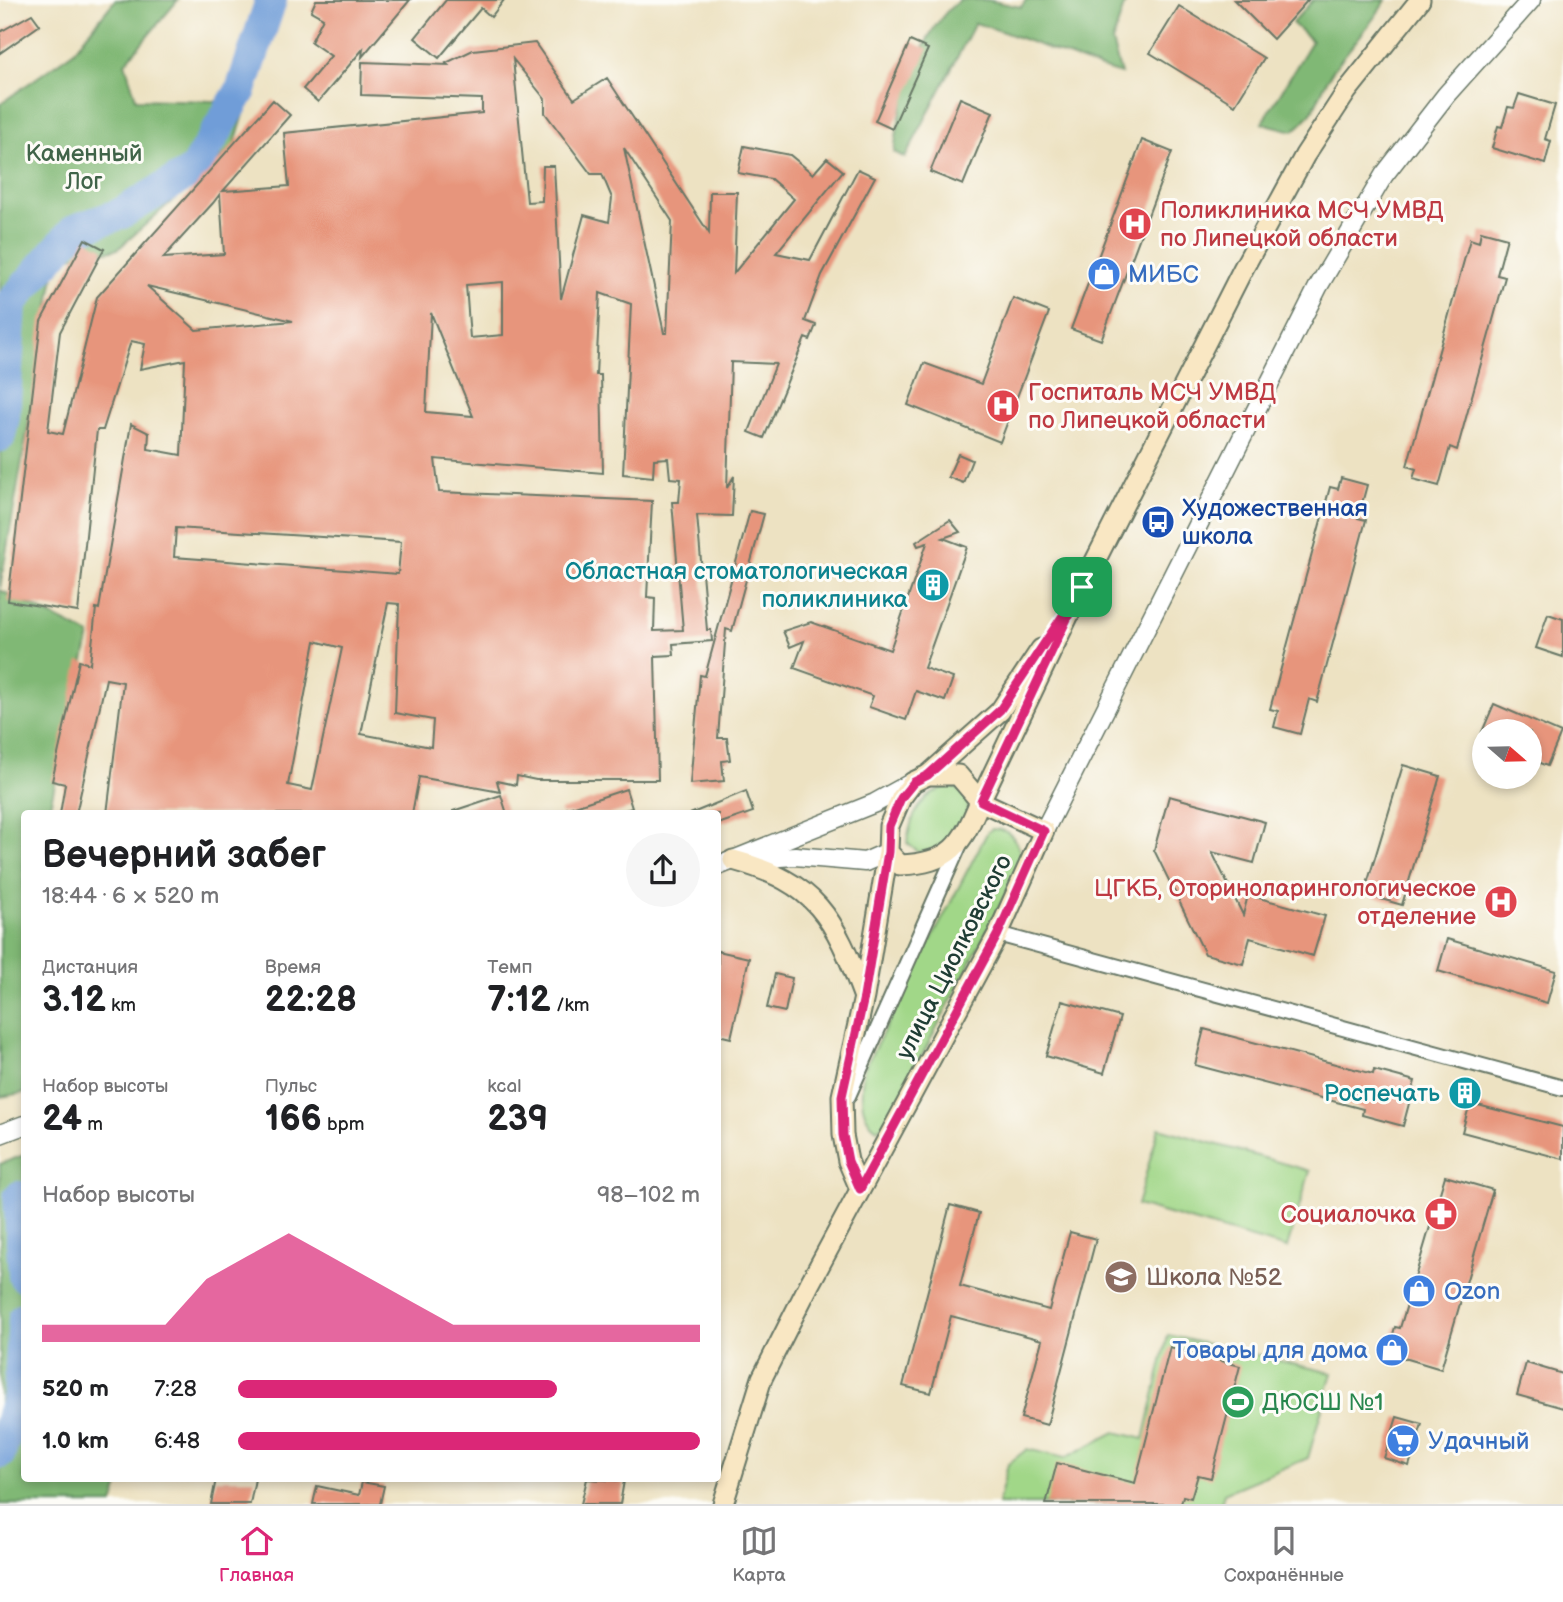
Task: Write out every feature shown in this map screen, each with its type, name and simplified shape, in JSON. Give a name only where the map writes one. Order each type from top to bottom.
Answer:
[{"type":"main road","points":[[888,852],[900,864],[924,864],[959,846],[1082,587],[1305,155],[1347,91],[1420,0]]},
{"type":"main road","points":[[860,1189],[848,1161],[842,1110],[888,852],[889,826],[901,798],[1000,710],[1082,587]]},
{"type":"main road","points":[[921,778],[958,775],[981,801],[1044,831]]},
{"type":"main road","name":"улица Циолковского","points":[[723,1504],[762,1378],[860,1189],[998,934],[1044,831]]},
{"type":"main road","points":[[725,863],[772,871],[814,901],[839,936],[864,997]]},
{"type":"street","points":[[1044,831],[1318,287],[1384,175],[1446,94],[1531,0]]},
{"type":"street","points":[[725,863],[875,803],[921,778]]},
{"type":"street","points":[[842,1110],[959,846]]},
{"type":"street","points":[[725,863],[795,856],[865,862],[888,852]]},
{"type":"street","points":[[998,934],[1563,1088]]},
{"type":"street","points":[[0,1134],[21,1126]]},
{"type":"green space","name":"Каменный Лог","points":[[115,0],[178,0],[125,63],[136,99],[248,102],[234,146],[118,249],[57,259],[0,588],[0,104],[73,52]]},
{"type":"green space","points":[[960,0],[987,0],[1021,7],[1026,0],[1126,0],[1112,42],[1121,74],[975,23],[905,158],[894,152],[901,113],[914,69],[934,29]]},
{"type":"green space","points":[[1313,0],[1386,0],[1334,69],[1314,109],[1302,123],[1293,131],[1262,123],[1312,41],[1292,23]]},
{"type":"green space","points":[[0,590],[90,635],[49,810],[21,810],[21,1094],[0,1097]]},
{"type":"green space","points":[[946,787],[956,788],[968,797],[965,818],[961,827],[946,842],[928,851],[918,852],[907,843],[914,816],[923,801]]},
{"type":"green space","points":[[992,829],[1006,832],[1015,841],[1020,853],[1020,867],[889,1119],[877,1129],[867,1117],[862,1102],[864,1069],[987,833]]},
{"type":"green space","points":[[1159,1128],[1310,1171],[1287,1248],[1137,1205]]},
{"type":"green space","points":[[21,1156],[21,1482],[120,1482],[113,1504],[0,1504],[0,1164]]},
{"type":"green space","name":"ДЮСШ №1","points":[[1168,1335],[1332,1373],[1308,1458],[1224,1493],[1221,1504],[998,1504],[1008,1464],[1027,1449],[1065,1458],[1115,1432],[1144,1439]]},
{"type":"building","points":[[316,0],[410,0],[362,57],[363,49],[318,102],[303,89],[331,56],[311,42],[323,18],[311,11]]},
{"type":"building","points":[[446,0],[504,0],[491,17],[481,8],[439,58],[415,38]]},
{"type":"building","points":[[1234,0],[1308,0],[1273,39]]},
{"type":"building","points":[[1179,6],[1264,58],[1235,105],[1150,53]]},
{"type":"building","points":[[32,14],[40,25],[0,53],[0,32]]},
{"type":"building","points":[[910,41],[928,49],[892,129],[875,121]]},
{"type":"building","points":[[535,43],[574,99],[607,78],[709,233],[710,192],[737,192],[734,273],[794,199],[771,179],[738,173],[744,146],[790,155],[813,174],[827,158],[843,171],[776,253],[810,260],[858,169],[875,177],[822,275],[805,321],[816,325],[810,340],[805,338],[764,438],[749,432],[776,364],[731,362],[727,488],[734,476],[732,516],[697,515],[707,630],[711,630],[712,641],[673,644],[674,655],[655,656],[658,780],[536,780],[517,776],[516,785],[497,781],[500,792],[419,777],[413,810],[107,810],[123,682],[106,679],[77,810],[61,810],[65,784],[52,781],[79,661],[90,664],[96,608],[99,609],[131,424],[149,433],[148,449],[181,455],[185,360],[140,369],[145,344],[131,341],[103,430],[97,430],[78,612],[8,601],[41,321],[85,239],[104,249],[60,332],[48,431],[63,434],[97,297],[273,100],[290,115],[223,191],[289,186],[284,133],[482,113],[482,99],[361,95],[362,62],[448,65],[446,63],[473,50]],"holes":[[[513,59],[545,99],[545,113],[591,174],[602,174],[612,198],[609,222],[584,215],[561,299],[554,166],[543,166],[542,201],[527,202]],[[624,148],[672,221],[667,333],[664,333]],[[220,194],[224,254],[163,258]],[[503,282],[503,335],[470,338],[466,285]],[[147,286],[293,321],[196,330]],[[600,293],[631,304],[623,474],[653,477],[654,459],[668,458],[670,478],[681,479],[679,502],[672,502],[683,630],[654,631],[655,598],[647,597],[652,501],[439,492],[435,459],[603,473],[601,375],[596,375]],[[431,313],[473,416],[426,412]],[[176,528],[401,542],[398,574],[174,557]],[[388,603],[399,604],[395,713],[433,720],[431,747],[361,734]],[[315,641],[342,648],[312,790],[288,785]]]},
{"type":"building","points":[[1519,94],[1555,105],[1545,139],[1551,141],[1545,164],[1492,148],[1498,126],[1502,127],[1508,107],[1514,108]]},
{"type":"building","points":[[960,98],[993,112],[963,185],[930,172]]},
{"type":"building","points":[[1142,140],[1172,152],[1101,340],[1071,329]]},
{"type":"building","points":[[1481,231],[1507,238],[1497,275],[1505,277],[1457,450],[1450,447],[1439,486],[1413,479],[1416,469],[1407,466],[1470,239],[1479,242]]},
{"type":"building","points":[[1013,298],[1049,312],[1000,442],[908,405],[924,363],[981,384]]},
{"type":"building","points":[[958,454],[972,460],[963,483],[948,477]]},
{"type":"building","points":[[1341,478],[1367,485],[1358,518],[1366,520],[1317,702],[1309,699],[1300,734],[1274,727],[1278,711],[1270,709],[1330,487],[1338,489]]},
{"type":"building","points":[[750,511],[764,514],[732,631],[726,629],[718,738],[727,738],[730,760],[722,761],[724,781],[690,784],[700,675],[705,676]]},
{"type":"building","name":"Областная стоматологическая поликлиника","points":[[950,520],[960,532],[943,538],[967,547],[924,668],[953,678],[945,701],[916,691],[906,720],[869,707],[873,696],[794,668],[804,641],[790,647],[783,631],[811,622],[890,650],[927,543],[918,546],[916,542]]},
{"type":"building","points":[[1548,614],[1563,619],[1563,657],[1536,648]]},
{"type":"building","points":[[1494,704],[1529,719],[1488,719]]},
{"type":"building","points":[[1542,725],[1561,733],[1547,766],[1542,764]]},
{"type":"building","points":[[1403,765],[1440,776],[1402,905],[1364,894]]},
{"type":"building","points":[[626,789],[632,808],[625,810],[563,810]]},
{"type":"building","points":[[746,791],[753,812],[721,823],[721,810],[700,810]]},
{"type":"building","points":[[501,795],[506,810],[456,810]]},
{"type":"building","points":[[1169,796],[1265,822],[1254,863],[1212,852],[1243,915],[1248,895],[1325,916],[1313,956],[1250,938],[1243,964],[1205,954],[1154,850]]},
{"type":"building","points":[[1447,939],[1556,971],[1547,1003],[1438,971]]},
{"type":"building","points":[[721,952],[749,958],[731,1038],[721,1036]]},
{"type":"building","points":[[775,974],[792,978],[785,1012],[767,1008]]},
{"type":"building","points":[[1062,1001],[1120,1017],[1104,1073],[1046,1056]]},
{"type":"building","points":[[1204,1029],[1373,1074],[1374,1070],[1415,1081],[1403,1126],[1362,1115],[1363,1109],[1195,1065]]},
{"type":"building","points":[[1470,1103],[1563,1127],[1563,1159],[1462,1132]]},
{"type":"building","points":[[1445,1176],[1493,1190],[1441,1369],[1388,1353],[1395,1327],[1400,1328]]},
{"type":"building","points":[[950,1205],[979,1213],[960,1286],[1049,1310],[1070,1232],[1096,1239],[1047,1425],[1021,1418],[1042,1340],[951,1316],[931,1393],[903,1386]]},
{"type":"building","points":[[1170,1347],[1240,1366],[1211,1478],[1198,1475],[1191,1498],[1183,1496],[1181,1504],[1046,1504],[1057,1463],[1135,1483]]},
{"type":"building","points":[[1526,1363],[1563,1374],[1563,1408],[1517,1395]]},
{"type":"building","name":"Удачный","points":[[1397,1417],[1422,1424],[1409,1466],[1384,1458]]},
{"type":"building","points":[[215,1482],[254,1482],[250,1504],[211,1504]]},
{"type":"building","points":[[362,1482],[384,1486],[380,1504],[313,1504],[317,1486],[359,1495]]},
{"type":"building","points":[[586,1482],[624,1482],[620,1504],[581,1504]]},
{"type":"waterway","points":[[0,436],[4,417],[11,303],[74,230],[120,214],[194,170],[241,90],[271,0]]},
{"type":"waterway","points":[[19,1197],[21,1229]]},
{"type":"waterway","points":[[0,1453],[19,1394],[21,1364]]},
{"type":"place","name":"Поликлиника МСЧ УМВД по Липецкой области","points":[[1135,224]]},
{"type":"place","name":"МИБС","points":[[1104,274]]},
{"type":"place","name":"Госпиталь МСЧ УМВД по Липецкой области","points":[[1003,406]]},
{"type":"place","name":"Художественная школа","points":[[1158,522]]},
{"type":"place","name":"Областная стоматологическая поликлиника","points":[[933,585]]},
{"type":"place","name":"ЦГКБ, Оториноларингологическое отделение","points":[[1501,902]]},
{"type":"place","name":"Роспечать","points":[[1465,1093]]},
{"type":"place","name":"Социалочка","points":[[1441,1214]]},
{"type":"place","name":"Школа №52","points":[[1121,1277]]},
{"type":"place","name":"Ozon","points":[[1419,1291]]},
{"type":"place","name":"Товары для дома","points":[[1392,1350]]},
{"type":"place","name":"ДЮСШ №1","points":[[1238,1402]]},
{"type":"place","name":"Удачный","points":[[1403,1441]]},
{"type":"route","points":[[1082,587],[981,801],[1044,831],[998,934],[860,1189],[848,1161],[843,1135],[842,1096],[864,997],[888,852],[889,826],[901,798],[914,782],[928,775],[1000,710],[1082,587]]}]
